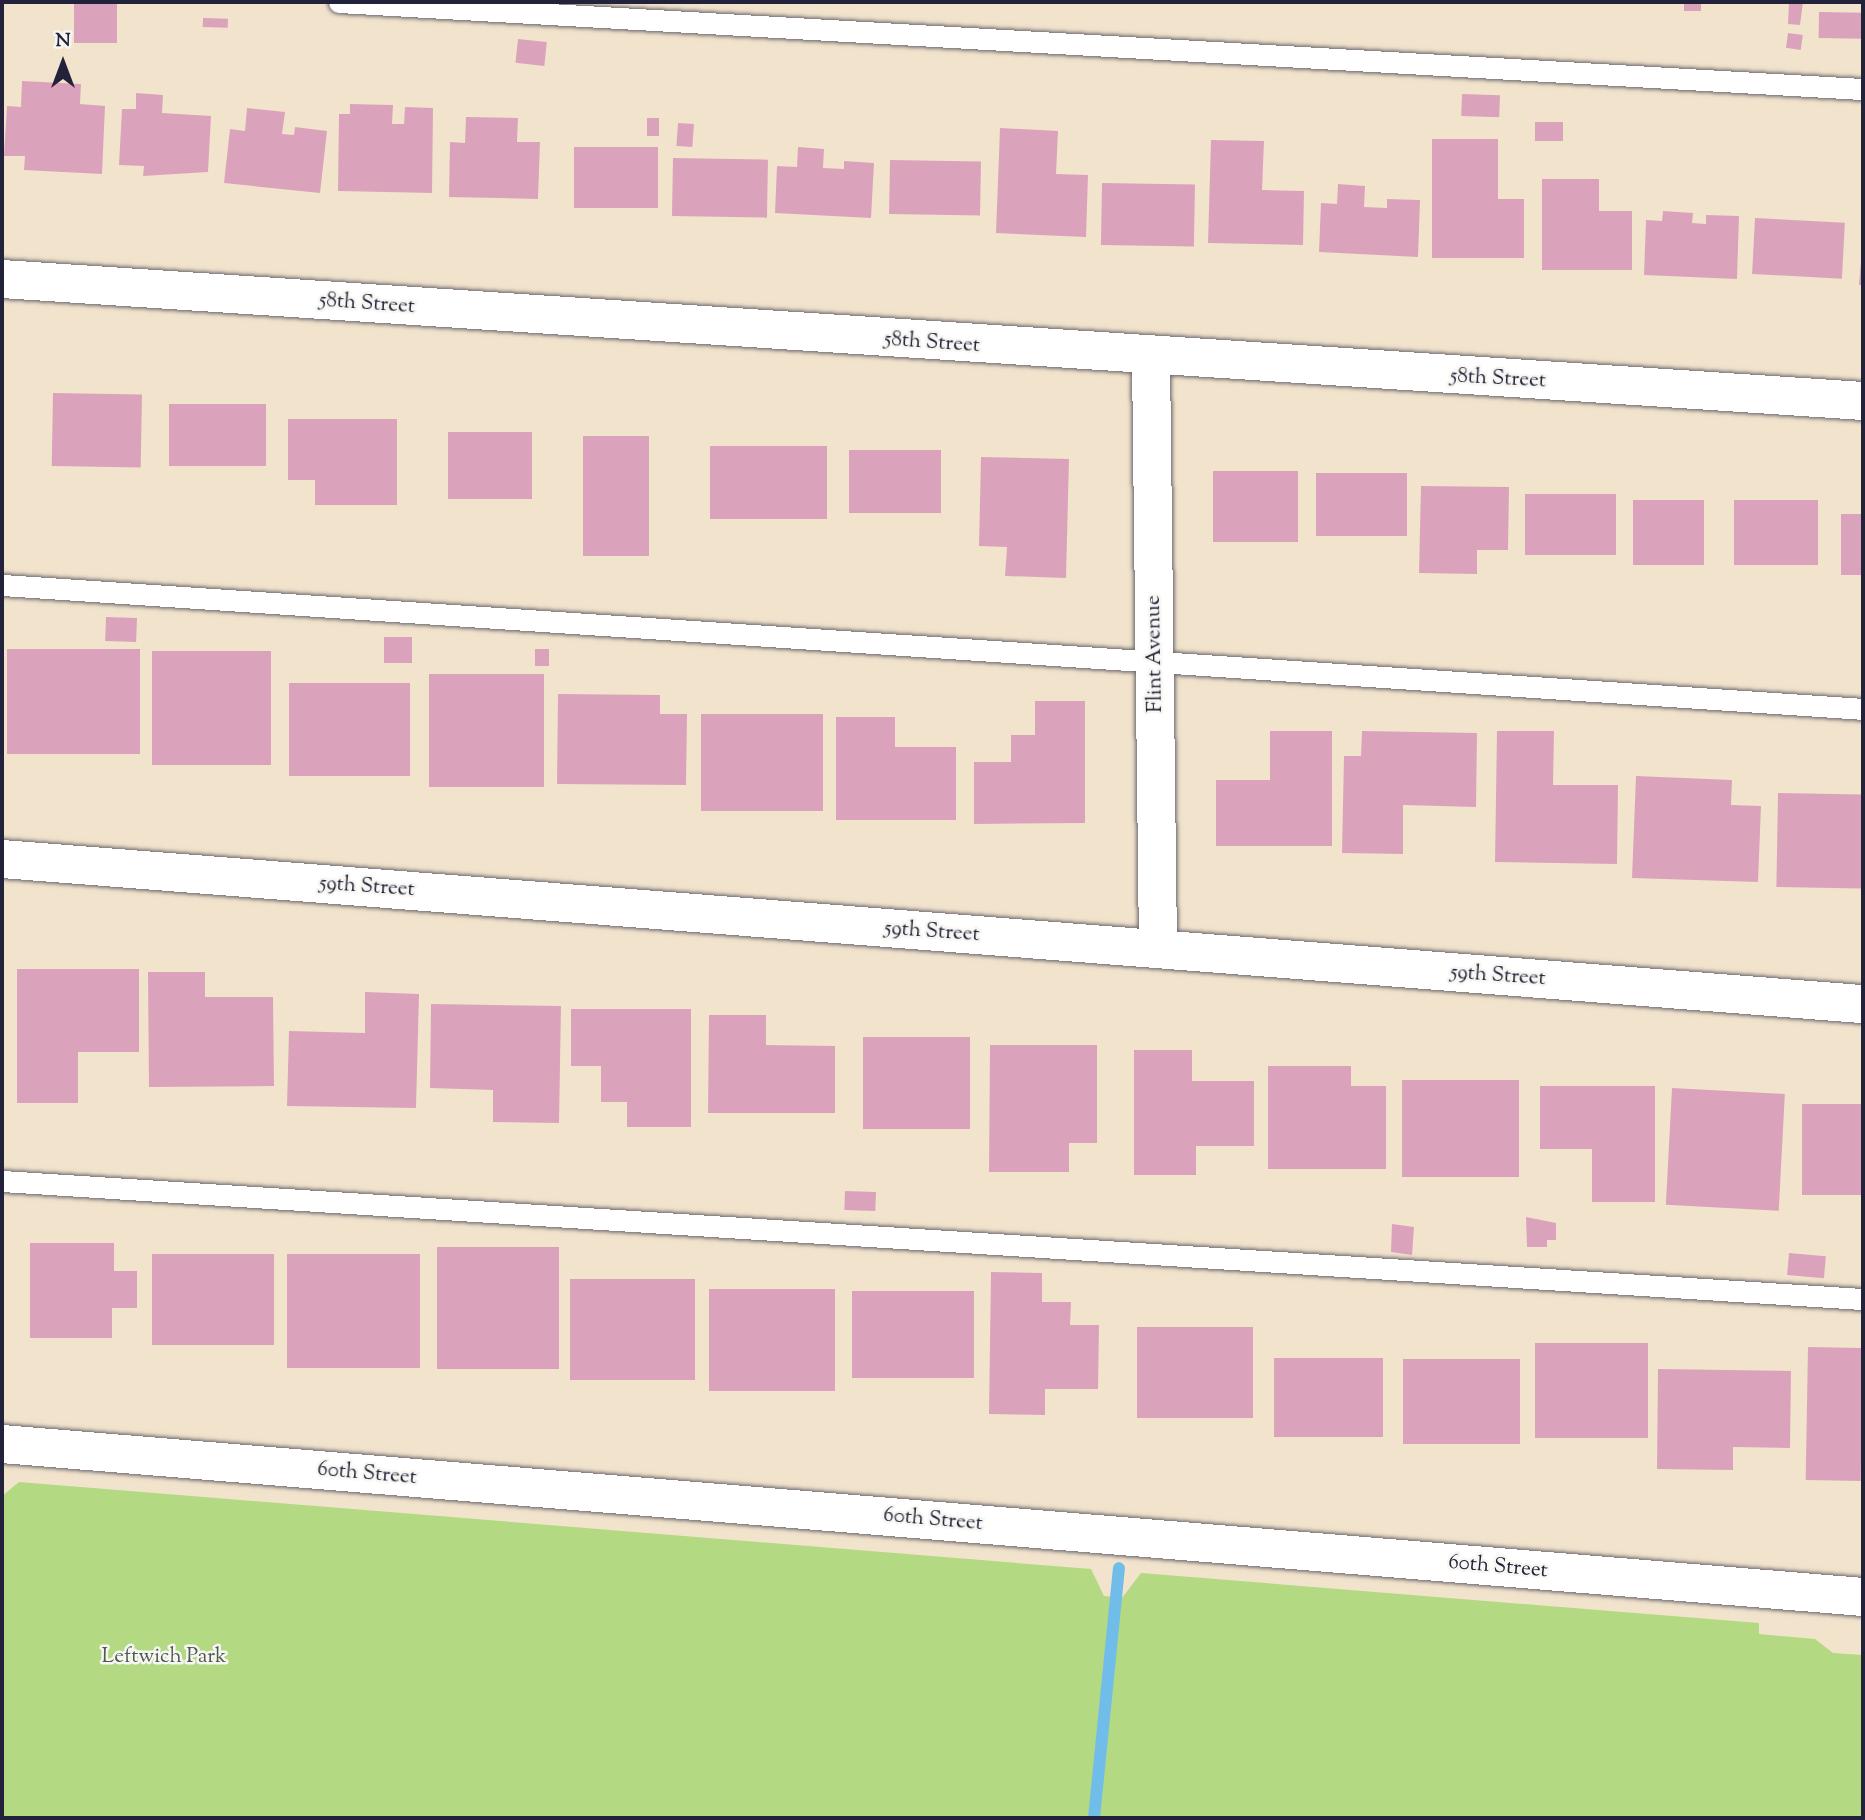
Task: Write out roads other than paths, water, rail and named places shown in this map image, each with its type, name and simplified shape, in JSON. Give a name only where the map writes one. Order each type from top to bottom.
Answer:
[{"type":"street","name":"58th Street","points":[[2,279],[1151,358],[1863,401]]},
{"type":"street","name":"Flint Avenue","points":[[1151,358],[1158,949]]},
{"type":"street","name":"59th Street","points":[[2,859],[1863,1004]]},
{"type":"street","name":"60th Street","points":[[2,1444],[1863,1597]]},
{"type":"lane","points":[[338,2],[1863,89]]},
{"type":"lane","points":[[2,585],[1155,664],[1863,709]]},
{"type":"lane","points":[[2,1181],[1863,1299]]},
{"type":"waterway","points":[[1094,1818],[1119,1568]]},
{"type":"park label","name":"Leftwich Park","points":[[164,1657]]}]
